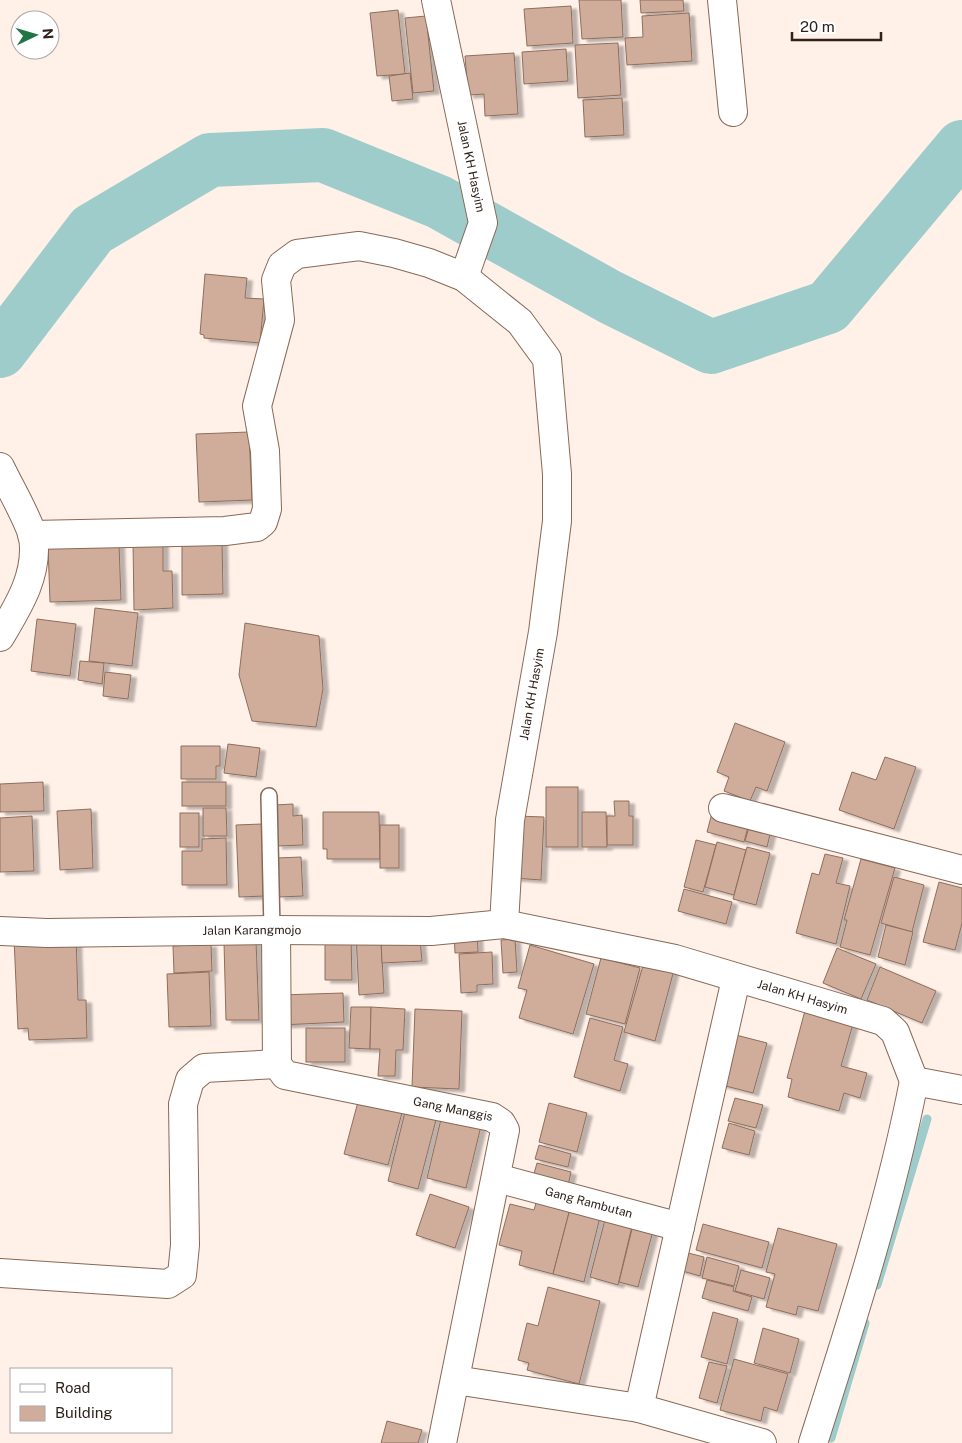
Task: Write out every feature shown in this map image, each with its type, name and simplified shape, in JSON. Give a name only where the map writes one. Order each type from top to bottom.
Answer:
[{"type":"street","name":"Jalan KH Hasyim","points":[[436,0],[483,223],[466,273],[520,322],[547,360],[557,474],[557,521],[543,632],[510,820],[504,924],[675,959],[736,979],[883,1021],[895,1032],[914,1080]]},
{"type":"street","points":[[722,0],[733,112]]},
{"type":"street","points":[[32,535],[225,530],[257,527],[263,522],[267,509],[265,451],[257,406],[280,320],[276,280],[282,265],[297,254],[359,246],[466,273]]},
{"type":"street","points":[[0,467],[32,535],[34,556],[24,595],[0,637]]},
{"type":"street","points":[[723,808],[962,870]]},
{"type":"street","name":"Jalan Karangmojo","points":[[0,931],[46,933],[274,930],[431,931],[504,924]]},
{"type":"street","points":[[0,1273],[168,1284],[182,1275],[185,1245],[183,1104],[190,1080],[204,1068],[277,1064],[274,930]]},
{"type":"street","points":[[639,1408],[736,979]]},
{"type":"street","name":"Gang Manggis","points":[[277,1064],[285,1075],[492,1118],[501,1123],[505,1130],[497,1178],[442,1443]]},
{"type":"street","points":[[813,1443],[860,1297],[904,1130],[914,1080],[962,1090]]},
{"type":"street","name":"Gang Rambutan","points":[[497,1178],[680,1227]]},
{"type":"street","points":[[455,1380],[639,1408],[762,1443]]},
{"type":"lane","points":[[269,796],[274,930]]},
{"type":"building","points":[[579,0],[621,0],[623,37],[582,39]]},
{"type":"building","points":[[640,0],[683,0],[684,11],[641,13]]},
{"type":"building","points":[[571,6],[573,43],[527,46],[524,9]]},
{"type":"building","points":[[398,10],[405,74],[377,76],[370,13]]},
{"type":"building","points":[[689,13],[692,61],[627,65],[625,38],[643,37],[642,16]]},
{"type":"building","points":[[426,16],[434,91],[413,93],[405,18]]},
{"type":"building","points":[[618,43],[621,95],[578,98],[575,45]]},
{"type":"building","points":[[566,49],[568,81],[524,84],[522,52]]},
{"type":"building","points":[[514,53],[518,114],[485,116],[484,94],[468,95],[465,56]]},
{"type":"building","points":[[410,73],[413,99],[392,101],[389,76]]},
{"type":"building","points":[[622,98],[624,135],[585,137],[583,100]]},
{"type":"building","points":[[205,274],[247,278],[245,298],[264,299],[260,343],[204,338],[204,335],[200,334]]},
{"type":"building","points":[[249,432],[252,500],[199,502],[196,434]]},
{"type":"building","points":[[163,541],[163,571],[172,571],[173,608],[134,610],[133,542]]},
{"type":"building","points":[[182,541],[222,541],[223,594],[182,595]]},
{"type":"building","points":[[119,544],[121,600],[50,602],[48,546]]},
{"type":"building","points":[[95,608],[138,613],[132,666],[89,661]]},
{"type":"building","points":[[37,619],[76,624],[70,676],[31,671]]},
{"type":"building","points":[[245,623],[319,636],[323,689],[316,727],[252,721],[239,675]]},
{"type":"building","points":[[80,661],[104,663],[102,684],[78,680]]},
{"type":"building","points":[[105,672],[131,675],[128,699],[103,696]]},
{"type":"building","points":[[735,723],[785,742],[767,791],[756,787],[750,801],[724,791],[729,777],[717,772]]},
{"type":"building","points":[[228,744],[260,748],[256,777],[224,773]]},
{"type":"building","points":[[181,746],[220,746],[220,766],[216,766],[216,779],[181,779]]},
{"type":"building","points":[[885,757],[916,767],[894,829],[839,810],[852,772],[876,780]]},
{"type":"building","points":[[43,782],[44,811],[0,812],[0,784]]},
{"type":"building","points":[[182,782],[226,782],[226,806],[182,806]]},
{"type":"building","points":[[546,787],[578,787],[578,847],[546,847]]},
{"type":"building","points":[[614,801],[629,801],[629,816],[633,816],[633,845],[607,845],[607,816],[615,816]]},
{"type":"building","points":[[293,804],[293,816],[302,815],[303,845],[277,846],[275,805]]},
{"type":"building","points":[[203,808],[226,808],[227,836],[203,836]]},
{"type":"building","points":[[91,809],[93,868],[60,870],[57,811]]},
{"type":"building","points":[[323,812],[379,812],[380,859],[327,859],[327,849],[323,849]]},
{"type":"building","points":[[582,812],[606,812],[607,847],[582,847]]},
{"type":"building","points":[[180,813],[199,813],[199,847],[180,847]]},
{"type":"building","points":[[712,813],[749,823],[744,842],[707,832]]},
{"type":"building","points":[[32,816],[34,871],[0,872],[0,818]]},
{"type":"building","points":[[517,816],[544,817],[541,880],[514,878]]},
{"type":"building","points":[[751,820],[772,826],[767,847],[745,841]]},
{"type":"building","points":[[262,824],[265,896],[239,897],[236,825]]},
{"type":"building","points":[[380,825],[399,825],[399,868],[380,868]]},
{"type":"building","points":[[226,838],[227,885],[182,885],[182,851],[202,851],[202,839]]},
{"type":"building","points":[[696,840],[716,845],[703,892],[684,887]]},
{"type":"building","points":[[717,842],[746,850],[734,895],[705,887]]},
{"type":"building","points":[[747,847],[770,853],[756,905],[733,899]]},
{"type":"building","points":[[825,854],[843,858],[836,883],[850,886],[836,944],[796,933],[812,873],[819,875]]},
{"type":"building","points":[[301,857],[303,896],[279,897],[277,858]]},
{"type":"building","points":[[861,859],[895,868],[870,955],[840,947],[847,920],[844,920]]},
{"type":"building","points":[[894,877],[924,885],[912,932],[881,923]]},
{"type":"building","points":[[939,882],[962,888],[962,923],[955,950],[923,942]]},
{"type":"building","points":[[684,889],[732,902],[726,924],[678,911]]},
{"type":"building","points":[[886,925],[913,932],[905,965],[878,957]]},
{"type":"building","points":[[477,931],[478,952],[455,953],[454,932]]},
{"type":"building","points":[[356,934],[381,941],[384,993],[359,995]]},
{"type":"building","points":[[76,935],[78,1000],[86,1000],[87,1038],[29,1040],[28,1028],[18,1029],[14,938]]},
{"type":"building","points":[[325,938],[351,938],[352,980],[325,980]]},
{"type":"building","points":[[420,939],[422,961],[382,963],[381,941]]},
{"type":"building","points":[[515,939],[517,972],[503,973],[501,940]]},
{"type":"building","points":[[256,941],[259,1020],[226,1020],[224,942]]},
{"type":"building","points":[[211,944],[212,971],[174,973],[173,946]]},
{"type":"building","points":[[530,945],[594,964],[573,1034],[519,1018],[527,990],[518,988]]},
{"type":"building","points":[[837,948],[876,964],[861,999],[823,983]]},
{"type":"building","points":[[492,952],[493,984],[477,985],[477,992],[461,993],[459,954]]},
{"type":"building","points":[[601,958],[640,968],[625,1024],[586,1014]]},
{"type":"building","points":[[644,962],[674,970],[655,1041],[624,1032]]},
{"type":"building","points":[[880,967],[936,991],[922,1023],[867,1000]]},
{"type":"building","points":[[209,972],[211,1026],[169,1027],[167,974]]},
{"type":"building","points":[[343,993],[344,1022],[280,1025],[279,995]]},
{"type":"building","points":[[807,1003],[855,1017],[841,1066],[867,1073],[860,1098],[844,1093],[839,1111],[788,1097],[792,1079],[787,1078]]},
{"type":"building","points":[[351,1007],[371,1007],[370,1049],[349,1048]]},
{"type":"building","points":[[371,1007],[405,1009],[403,1050],[396,1050],[395,1076],[378,1076],[380,1049],[370,1049]]},
{"type":"building","points":[[415,1009],[462,1011],[459,1089],[412,1087]]},
{"type":"building","points":[[590,1018],[623,1027],[614,1060],[628,1064],[620,1091],[574,1077]]},
{"type":"building","points":[[306,1028],[345,1028],[345,1062],[306,1062]]},
{"type":"building","points":[[732,1034],[767,1043],[753,1093],[718,1084]]},
{"type":"building","points":[[359,1098],[403,1109],[388,1165],[344,1154]]},
{"type":"building","points":[[735,1098],[763,1105],[756,1128],[728,1121]]},
{"type":"building","points":[[549,1103],[587,1113],[577,1152],[539,1142]]},
{"type":"building","points":[[406,1108],[437,1116],[418,1189],[388,1181]]},
{"type":"building","points":[[442,1115],[481,1126],[466,1188],[427,1178]]},
{"type":"building","points":[[729,1123],[755,1131],[749,1155],[722,1148]]},
{"type":"building","points":[[539,1145],[571,1154],[568,1167],[535,1159]]},
{"type":"building","points":[[537,1163],[571,1172],[567,1190],[532,1181]]},
{"type":"building","points":[[430,1194],[469,1207],[455,1248],[416,1235]]},
{"type":"building","points":[[538,1196],[571,1205],[553,1274],[519,1265],[522,1251],[499,1245],[510,1204],[534,1210]]},
{"type":"building","points":[[571,1205],[601,1213],[584,1282],[553,1274]]},
{"type":"building","points":[[606,1216],[633,1222],[618,1285],[590,1277]]},
{"type":"building","points":[[703,1224],[769,1242],[762,1268],[696,1250]]},
{"type":"building","points":[[633,1225],[653,1231],[638,1287],[619,1282]]},
{"type":"building","points":[[778,1228],[837,1244],[818,1311],[798,1306],[796,1315],[766,1307],[775,1274],[766,1272]]},
{"type":"building","points":[[684,1252],[704,1257],[700,1276],[679,1270]]},
{"type":"building","points":[[707,1257],[739,1266],[734,1286],[702,1278]]},
{"type":"building","points":[[741,1270],[770,1278],[764,1299],[735,1291]]},
{"type":"building","points":[[707,1280],[734,1287],[733,1291],[752,1297],[748,1311],[702,1298]]},
{"type":"building","points":[[548,1287],[600,1301],[579,1384],[527,1370],[529,1363],[518,1360],[527,1323],[538,1326]]},
{"type":"building","points":[[713,1312],[738,1319],[727,1364],[701,1357]]},
{"type":"building","points":[[763,1328],[799,1339],[790,1373],[754,1363]]},
{"type":"building","points":[[734,1359],[788,1374],[777,1411],[764,1407],[761,1421],[720,1410]]},
{"type":"building","points":[[709,1362],[727,1366],[717,1403],[699,1398]]},
{"type":"building","points":[[387,1421],[422,1430],[418,1443],[381,1443]]},
{"type":"waterway","points":[[0,351],[92,230],[210,160],[323,155],[439,202],[610,297],[711,347],[828,307],[962,147]]},
{"type":"waterway","points":[[877,1285],[927,1119]]},
{"type":"waterway","points":[[831,1438],[865,1323]]}]
